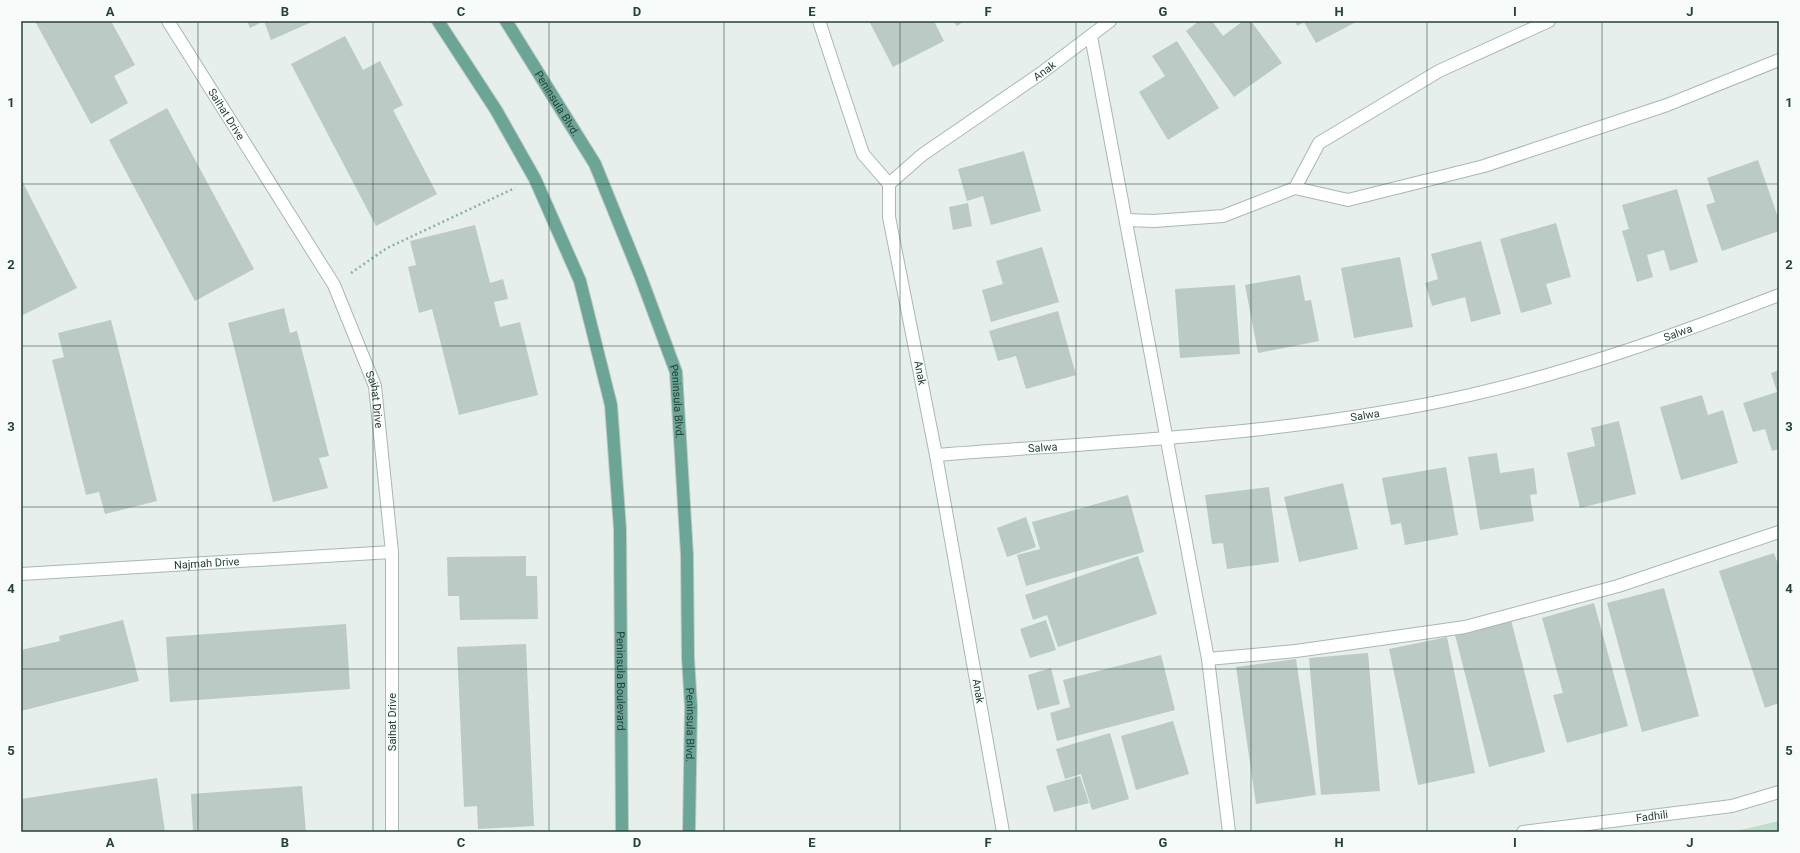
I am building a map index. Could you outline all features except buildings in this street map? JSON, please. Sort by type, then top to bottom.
[{"type":"main road","points":[[438,21],[496,110],[535,179]]},
{"type":"main road","name":"Peninsula Blvd.","points":[[506,21],[595,164],[640,275],[676,372],[687,555],[688,658],[691,707],[689,827]]},
{"type":"main road","name":"Peninsula Boulevard","points":[[535,179],[580,281],[611,405],[620,529],[622,832]]},
{"type":"street","name":"Saihat Drive","points":[[168,21],[334,284],[374,386],[392,552],[392,832]]},
{"type":"street","points":[[818,21],[863,154],[889,184]]},
{"type":"street","name":"Anak","points":[[1003,832],[936,456],[889,217],[889,184],[922,155],[1040,74],[1110,21]]},
{"type":"street","points":[[1295,188],[1319,143],[1439,71],[1549,21]]},
{"type":"street","points":[[1091,36],[1208,659],[1229,832]]},
{"type":"street","points":[[1126,220],[1154,221],[1223,216],[1295,188],[1348,200],[1484,166],[1667,105],[1779,60]]},
{"type":"street","name":"Salwa","points":[[936,456],[1278,428],[1384,412],[1470,395],[1577,366],[1694,328],[1779,295]]},
{"type":"street","points":[[1208,659],[1296,651],[1465,627],[1618,586],[1779,532]]},
{"type":"street","name":"Najmah Drive","points":[[21,574],[392,552]]},
{"type":"street","name":"Fadhili","points":[[1523,832],[1732,806],[1779,792]]},
{"type":"path","points":[[334,284],[387,248],[535,179]]},
{"type":"green space","points":[[1779,821],[1779,832],[1732,832]]}]
